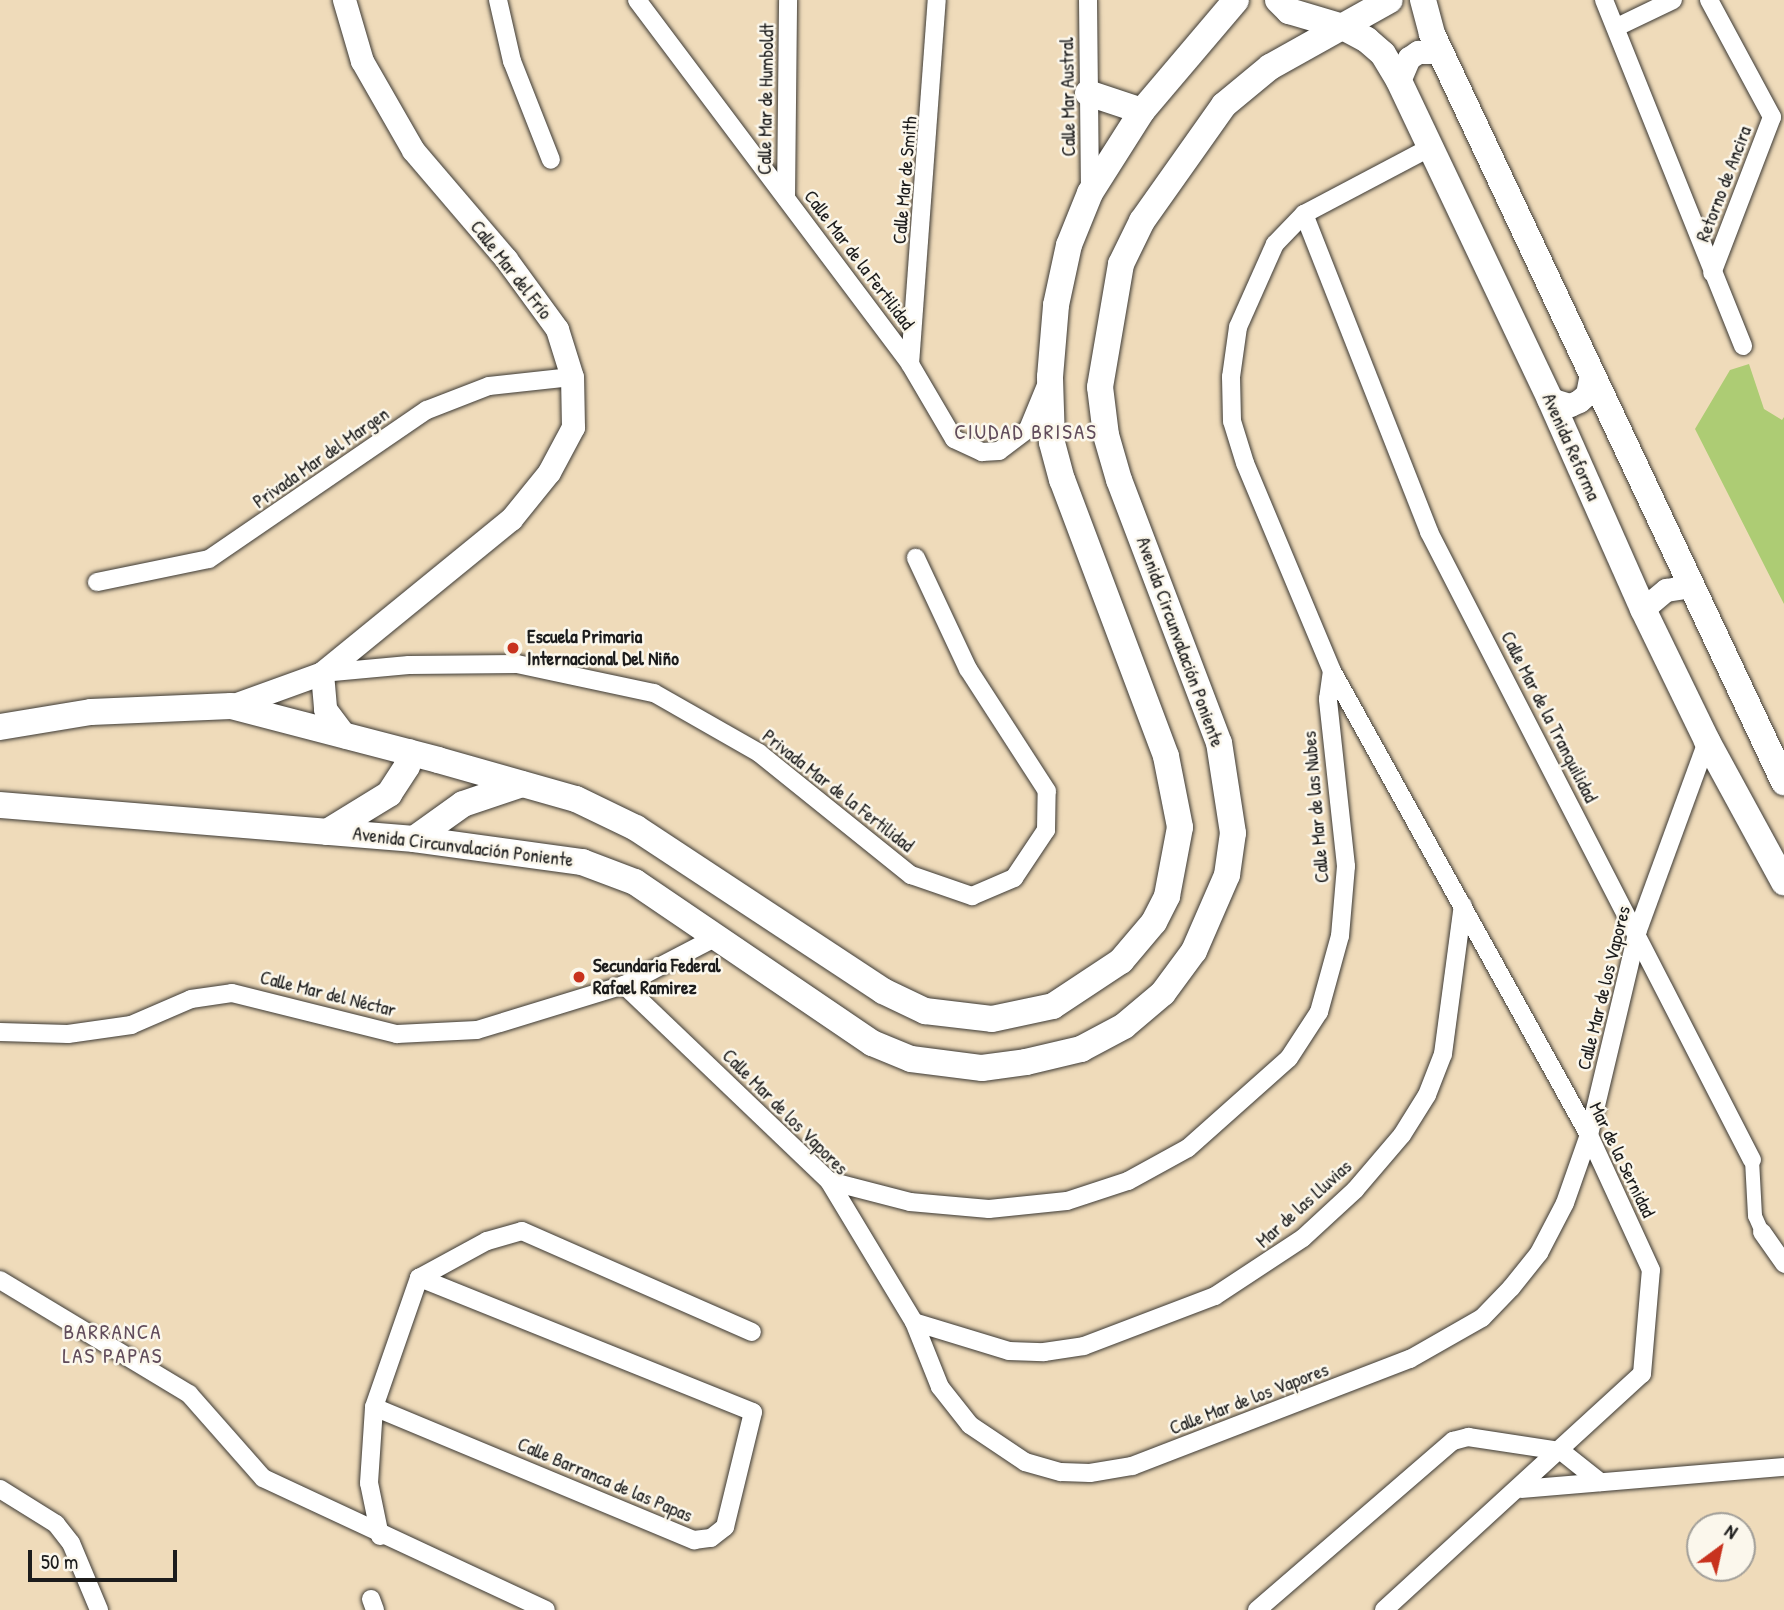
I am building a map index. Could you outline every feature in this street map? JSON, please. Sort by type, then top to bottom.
[{"type":"main road","points":[[0,727],[91,712],[231,706],[409,752],[576,799],[636,828],[883,991],[925,1011],[992,1019],[1053,1006],[1121,961],[1154,922],[1167,896],[1180,827],[1177,795],[1062,480],[1052,442],[1050,377],[1056,305],[1069,245],[1090,193],[1142,111],[1236,0]]},
{"type":"main road","name":"Avenida Reforma","points":[[1278,0],[1304,17],[1343,27],[1383,54],[1399,81],[1550,399],[1643,609],[1707,741],[1784,882]]},
{"type":"main road","name":"Avenida Circunvalación Poniente","points":[[0,804],[414,839],[582,862],[635,882],[872,1042],[911,1059],[982,1068],[1082,1049],[1124,1026],[1163,993],[1194,951],[1227,875],[1233,833],[1228,786],[1219,743],[1119,480],[1106,436],[1100,387],[1108,320],[1121,264],[1142,221],[1224,105],[1270,67],[1390,0]]},
{"type":"main road","points":[[1423,0],[1441,52],[1784,782]]},
{"type":"main road","points":[[1088,93],[1142,111]]},
{"type":"main road","points":[[327,831],[389,794],[404,773],[409,752]]},
{"type":"main road","points":[[414,839],[463,804],[522,784]]},
{"type":"street","name":"Calle Mar del Frío","points":[[231,706],[322,673],[511,519],[549,472],[573,427],[572,377],[556,329],[506,259],[413,150],[362,61],[344,0]]},
{"type":"street","points":[[498,0],[512,61],[551,160]]},
{"type":"street","name":"Calle Mar de la Fertilidad","points":[[637,0],[911,364],[954,439],[982,452],[999,451],[1028,429],[1050,377]]},
{"type":"street","points":[[649,0],[649,19]]},
{"type":"street","name":"Calle Mar de Humboldt","points":[[786,198],[788,0]]},
{"type":"street","name":"Calle Mar de Smith","points":[[911,364],[937,0]]},
{"type":"street","name":"Calle Mar Austral","points":[[1088,0],[1090,193]]},
{"type":"street","name":"Retorno de Ancira","points":[[1604,0],[1743,346]]},
{"type":"street","points":[[1617,27],[1673,0]]},
{"type":"street","name":"Retorno de Ancira","points":[[1709,0],[1772,117],[1712,273]]},
{"type":"street","points":[[1399,81],[1409,58],[1418,52],[1441,52]]},
{"type":"street","name":"Calle Mar de las Nubes","points":[[829,1181],[910,1202],[976,1208],[1066,1201],[1128,1181],[1188,1148],[1289,1058],[1319,1012],[1340,936],[1346,866],[1328,699],[1332,671],[1245,463],[1232,421],[1231,377],[1238,327],[1275,244],[1304,214],[1429,148]]},
{"type":"street","name":"Calle Mar de la Tranquilidad","points":[[1304,214],[1429,533],[1638,930],[1752,1160],[1752,1195],[1762,1233]]},
{"type":"street","points":[[1550,399],[1570,405],[1579,401],[1587,394],[1591,374]]},
{"type":"street","name":"Privada Mar del Margen","points":[[97,582],[209,559],[427,410],[489,386],[572,377]]},
{"type":"street","name":"Privada Mar de la Fertilidad","points":[[322,673],[409,665],[517,664],[654,694],[759,753],[911,875],[972,896],[1014,878],[1046,831],[1047,791],[968,669],[916,558]]},
{"type":"street","points":[[1643,609],[1666,590],[1692,586]]},
{"type":"street","name":"Mar de la Sernidad","points":[[1332,671],[1589,1135],[1651,1270],[1643,1374],[1521,1489],[1384,1610]]},
{"type":"street","points":[[322,673],[325,709],[346,737]]},
{"type":"street","name":"Calle Mar de los Vapores","points":[[624,985],[829,1181],[914,1322],[940,1387],[970,1425],[996,1446],[1025,1462],[1061,1472],[1090,1473],[1132,1466],[1410,1359],[1482,1318],[1539,1253],[1565,1203],[1589,1135],[1638,930],[1707,741]]},
{"type":"street","name":"Mar de las Lluvias","points":[[914,1322],[1009,1350],[1044,1352],[1084,1346],[1215,1296],[1292,1247],[1354,1191],[1402,1135],[1427,1095],[1443,1054],[1463,905]]},
{"type":"street","name":"Calle Mar del Néctar","points":[[0,1032],[68,1034],[131,1025],[191,999],[232,993],[397,1034],[477,1030],[624,985],[718,936]]},
{"type":"street","points":[[380,1536],[369,1483],[374,1407],[419,1278],[487,1241],[522,1231],[752,1332]]},
{"type":"street","points":[[1762,1233],[1784,1264]]},
{"type":"street","name":"Calle Barranca de las Papas","points":[[374,1407],[694,1540],[711,1538],[725,1527],[753,1412],[419,1278]]},
{"type":"street","points":[[0,1280],[189,1394],[263,1478],[380,1536],[546,1610]]},
{"type":"street","points":[[1257,1610],[1453,1441],[1468,1437],[1561,1451],[1600,1482]]},
{"type":"street","points":[[1521,1489],[1784,1467]]},
{"type":"street","points":[[0,1489],[56,1524],[71,1543],[99,1610]]},
{"type":"green space","points":[[1749,364],[1764,409],[1782,420],[1784,417],[1784,604],[1695,429],[1730,370]]},
{"type":"place","name":"Escuela Primaria Internacional Del Niño","points":[[513,648]]},
{"type":"place","name":"Secundaria Federal Rafael Ramirez","points":[[579,977]]},
{"type":"district","name":"CIUDAD BRISAS","points":[[1026,432]]},
{"type":"district","name":"BARRANCA LAS PAPAS","points":[[113,1344]]}]
